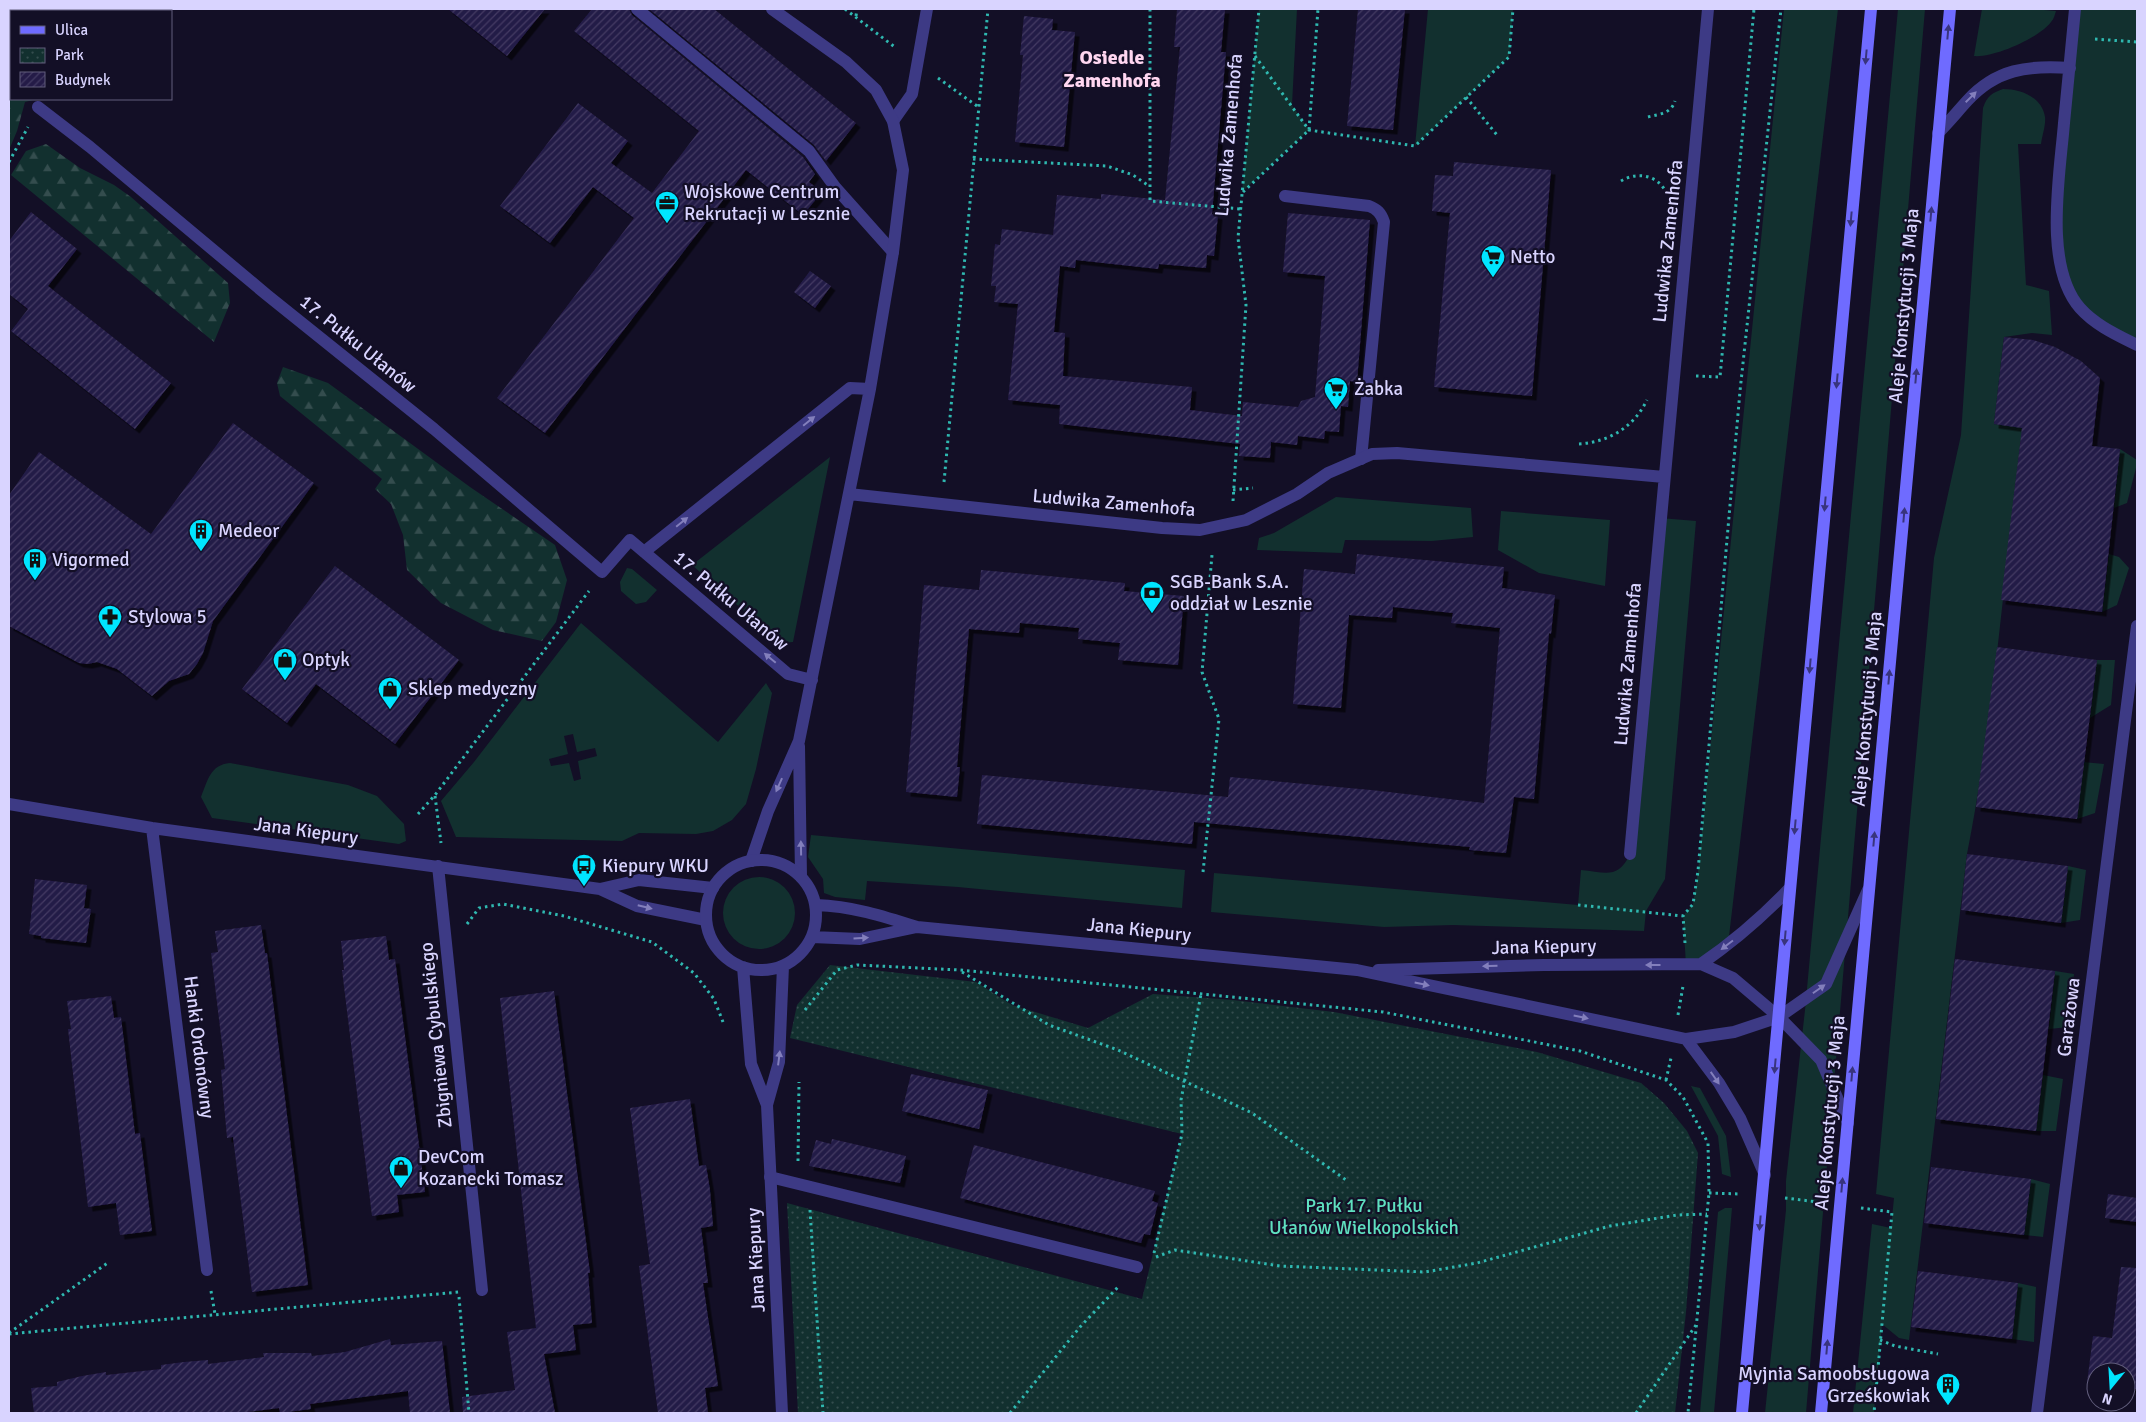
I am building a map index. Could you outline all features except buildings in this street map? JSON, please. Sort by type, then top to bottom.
[{"type":"main road","points":[[1742,1413],[1871,9]]},
{"type":"main road","name":"Aleje Konstytucji 3 Maja","points":[[1821,1413],[1950,9]]},
{"type":"street","points":[[637,9],[809,151],[835,187],[893,252]]},
{"type":"street","points":[[751,861],[768,811],[799,741],[870,389],[893,252],[903,170],[893,122],[876,90],[846,62],[772,9]]},
{"type":"street","points":[[893,122],[912,94],[927,9]]},
{"type":"street","name":"Ludwika Zamenhofa","points":[[1630,854],[1708,9]]},
{"type":"street","points":[[2075,9],[2056,214],[2058,253],[2065,283],[2079,307],[2104,328],[2137,345]]},
{"type":"street","points":[[1938,133],[1982,86],[2000,75],[2035,67],[2070,68]]},
{"type":"street","name":"17. Pułku Ułanów","points":[[38,107],[90,147],[267,295],[434,429],[602,572],[630,540],[788,674],[812,680]]},
{"type":"street","points":[[1285,196],[1369,206],[1374,208],[1382,217],[1383,232],[1361,459]]},
{"type":"street","points":[[644,552],[850,388],[870,389]]},
{"type":"street","name":"Ludwika Zamenhofa","points":[[849,494],[1162,528],[1200,530],[1246,520],[1296,494],[1328,473],[1372,454],[1397,454],[1664,477]]},
{"type":"street","name":"Garażowa","points":[[2037,1413],[2137,626]]},
{"type":"street","points":[[799,741],[801,877]]},
{"type":"street","name":"Jana Kiepury","points":[[9,804],[152,828],[600,889],[637,906],[706,920]]},
{"type":"street","name":"Hanki Ordonówny","points":[[152,828],[207,1270]]},
{"type":"street","points":[[767,860],[793,870],[801,877],[808,885],[816,904],[817,916],[812,937],[800,954],[784,966],[763,970],[743,968],[732,962],[714,944],[706,920],[706,909],[713,888],[729,870],[751,861],[767,860]]},
{"type":"street","name":"Zbigniewa Cybulskiego","points":[[438,866],[482,1290]]},
{"type":"street","name":"Jana Kiepury","points":[[600,889],[639,880],[713,888]]},
{"type":"street","name":"Jana Kiepury","points":[[816,904],[863,910],[917,927],[1357,970],[1686,1039],[1734,1032],[1779,1018],[1826,984],[1869,887]]},
{"type":"street","points":[[1701,964],[1728,945],[1769,911],[1789,889]]},
{"type":"street","name":"Jana Kiepury","points":[[812,937],[860,939],[917,927]]},
{"type":"street","name":"Jana Kiepury","points":[[1357,970],[1544,965],[1701,964],[1733,978],[1779,1018],[1822,1060],[1848,1123]]},
{"type":"street","name":"Jana Kiepury","points":[[782,1413],[767,1105],[779,1062],[784,966]]},
{"type":"street","name":"Jana Kiepury","points":[[743,968],[751,1064],[767,1105]]},
{"type":"street","points":[[1686,1039],[1719,1083],[1740,1118],[1765,1174]]},
{"type":"street","points":[[770,1178],[1137,1267]]},
{"type":"path","points":[[856,9],[856,17]]},
{"type":"path","points":[[942,505],[988,9]]},
{"type":"path","points":[[1150,9],[1150,201],[1241,209]]},
{"type":"path","name":"Ludwika Zamenhofa","points":[[1232,504],[1246,305],[1238,238],[1259,9]]},
{"type":"path","points":[[1242,192],[1309,130],[1318,9]]},
{"type":"path","points":[[1255,56],[1309,130],[1415,146],[1509,57],[1513,9]]},
{"type":"path","points":[[1693,376],[1720,377],[1754,9]]},
{"type":"path","points":[[1698,871],[1740,391],[1781,9]]},
{"type":"path","points":[[2072,38],[2137,42]]},
{"type":"path","points":[[1648,117],[1668,112],[1673,107],[1677,94]]},
{"type":"path","points":[[1466,97],[1497,135]]},
{"type":"path","points":[[9,162],[38,107]]},
{"type":"path","points":[[973,159],[1107,166],[1133,175],[1150,186]]},
{"type":"path","points":[[1621,181],[1630,176],[1642,175],[1655,179],[1665,188],[1668,197]]},
{"type":"path","points":[[1577,444],[1603,440],[1617,434],[1641,412],[1650,395]]},
{"type":"path","points":[[1233,490],[1255,488]]},
{"type":"path","points":[[1203,872],[1219,719],[1202,672],[1212,555]]},
{"type":"path","points":[[418,814],[435,795],[591,589]]},
{"type":"path","points":[[435,795],[441,843]]},
{"type":"path","points":[[443,927],[464,928],[479,908],[503,904],[564,916],[652,942],[694,973],[714,999],[725,1030]]},
{"type":"path","points":[[1578,905],[1683,916]]},
{"type":"path","points":[[804,1011],[837,970],[844,968],[857,965],[960,970],[1383,1012],[1580,1051],[1666,1080],[1683,1097],[1708,1143],[1709,1193],[1688,1413]]},
{"type":"path","points":[[960,970],[1049,1026],[1118,1050],[1252,1113],[1346,1180]]},
{"type":"path","points":[[1201,994],[1181,1100],[1182,1134],[1153,1258],[1174,1250],[1280,1266],[1425,1272],[1476,1263],[1610,1226],[1677,1215],[1707,1214]]},
{"type":"path","points":[[799,1074],[798,1168],[807,1186],[811,1220],[823,1413]]},
{"type":"path","points":[[9,1334],[109,1262]]},
{"type":"path","points":[[1010,1413],[1080,1327],[1137,1267]]},
{"type":"path","points":[[9,1334],[482,1290]]},
{"type":"path","points":[[459,1292],[469,1413]]},
{"type":"path","points":[[1636,1413],[1697,1325]]},
{"type":"path","points":[[1880,1340],[1895,1346],[1938,1354]]},
{"type":"green space","points":[[9,9],[145,9],[10,10],[10,100],[33,100],[25,102],[17,131],[9,150]]},
{"type":"green space","points":[[1259,9],[1297,9],[1292,105],[1309,130],[1242,192]]},
{"type":"green space","points":[[1428,9],[1513,9],[1509,57],[1415,146]]},
{"type":"green space","points":[[1784,9],[1838,9],[1728,945],[1686,965],[1683,916],[1693,904],[1698,871]]},
{"type":"green space","points":[[1898,9],[1925,9],[1806,1413],[1765,1413],[1786,1210],[1786,1181],[1805,1010]]},
{"type":"green space","points":[[1982,9],[2056,11],[2053,19],[2045,28],[2027,40],[1993,54],[1974,56]]},
{"type":"green space","points":[[2075,9],[2137,9],[2137,345],[2079,307],[2058,253]]},
{"type":"green space","points":[[2003,89],[2017,91],[2035,99],[2040,104],[2045,117],[2041,144],[2018,144],[2026,285],[2049,291],[2052,335],[2032,333],[2004,337],[1994,424],[2093,437],[2021,438],[1991,699],[1967,854],[1909,1340],[1899,1338],[1882,1324],[1874,1413],[1853,1413],[1872,1224],[1891,1228],[1894,1198],[1876,1194],[1934,558],[1961,435],[1983,108],[1990,96]]},
{"type":"green space","points":[[46,144],[80,168],[114,185],[131,197],[228,283],[230,303],[214,342],[11,175],[26,151]]},
{"type":"green space","points":[[283,367],[328,383],[470,487],[555,545],[567,580],[556,622],[542,641],[493,630],[441,603],[407,570],[403,535],[391,504],[375,489],[382,479],[280,396],[277,383]]},
{"type":"green space","points":[[2120,449],[2137,460],[2137,464],[2127,503],[2114,508]]},
{"type":"green space","points":[[830,457],[793,642],[780,643],[692,565]]},
{"type":"green space","points":[[1336,497],[1471,508],[1473,537],[1432,541],[1345,540],[1342,553],[1257,550],[1259,538],[1274,533]]},
{"type":"green space","points":[[1501,511],[1610,520],[1605,586],[1539,573],[1498,550]]},
{"type":"green space","points":[[1660,518],[1696,521],[1665,879],[1646,911],[1644,931],[1453,925],[1384,927],[1211,912],[1214,873],[1578,905],[1581,870],[1604,873],[1621,868],[1630,854]]},
{"type":"green space","points":[[2109,554],[2119,557],[2129,568],[2117,605],[2102,612]]},
{"type":"green space","points":[[627,568],[632,569],[657,590],[646,602],[636,604],[621,591],[620,582]]},
{"type":"green space","points":[[581,623],[718,742],[766,683],[772,693],[756,769],[746,804],[732,820],[713,831],[696,834],[639,833],[622,841],[456,837],[441,801],[474,762]],"holes":[[[573,734],[577,752],[595,748],[597,756],[578,761],[581,779],[574,781],[569,763],[551,766],[549,759],[568,754],[564,736]]]},
{"type":"green space","points":[[2097,660],[2115,660],[2111,705],[2090,718]]},
{"type":"green space","points":[[2083,762],[2104,764],[2095,813],[2077,819]]},
{"type":"green space","points":[[230,763],[348,785],[377,796],[404,824],[406,841],[399,844],[212,818],[201,797],[208,779],[214,770],[223,764]]},
{"type":"green space","points":[[811,835],[1185,870],[1182,908],[958,887],[867,881],[865,900],[835,897],[824,893],[823,879],[808,857]]},
{"type":"green space","points":[[2068,866],[2086,870],[2080,920],[2061,923]]},
{"type":"green space","points":[[759,877],[779,883],[789,893],[795,913],[789,933],[779,943],[759,949],[739,943],[729,933],[723,913],[729,893],[739,883]]},
{"type":"green space","name":"Park 17. Pułku Ułanów Wielkopolskich","points":[[830,965],[976,982],[1012,1005],[1088,1028],[1153,994],[1233,1000],[1334,1012],[1537,1052],[1641,1083],[1664,1103],[1687,1131],[1698,1153],[1686,1312],[1675,1413],[798,1413],[787,1203],[1142,1299],[1182,1134],[790,1038],[797,1005]]},
{"type":"green space","points":[[2055,971],[2074,974],[2069,1027],[2049,1029]]},
{"type":"green space","points":[[2043,1075],[2063,1079],[2056,1131],[2036,1131]]},
{"type":"green space","points":[[1691,1086],[1700,1088],[1726,1136],[1731,1177],[1722,1174],[1718,1136]]},
{"type":"green space","points":[[2031,1179],[2050,1184],[2043,1237],[2024,1235]]},
{"type":"green space","points":[[1725,1208],[1732,1208],[1714,1413],[1700,1413],[1718,1212]]},
{"type":"green space","points":[[2018,1283],[2036,1287],[2034,1342],[2012,1339]]},
{"type":"place","name":"Wojskowe Centrum Rekrutacji w Lesznie","points":[[667,224]]},
{"type":"place","name":"Netto","points":[[1493,278]]},
{"type":"place","name":"Żabka","points":[[1336,410]]},
{"type":"place","name":"Medeor","points":[[201,552]]},
{"type":"place","name":"Vigormed","points":[[35,581]]},
{"type":"place","name":"SGB-Bank S.A. oddział w Lesznie","points":[[1152,614]]},
{"type":"place","name":"Stylowa 5","points":[[110,638]]},
{"type":"place","name":"Optyk","points":[[285,681]]},
{"type":"place","name":"Sklep medyczny","points":[[390,710]]},
{"type":"place","name":"Kiepury WKU","points":[[584,887]]},
{"type":"place","name":"DevCom Kozanecki Tomasz","points":[[401,1189]]},
{"type":"place","name":"Myjnia Samoobsługowa Grześkowiak","points":[[1948,1406]]},
{"type":"district","name":"Osiedle Zamenhofa","points":[[1112,68]]}]
